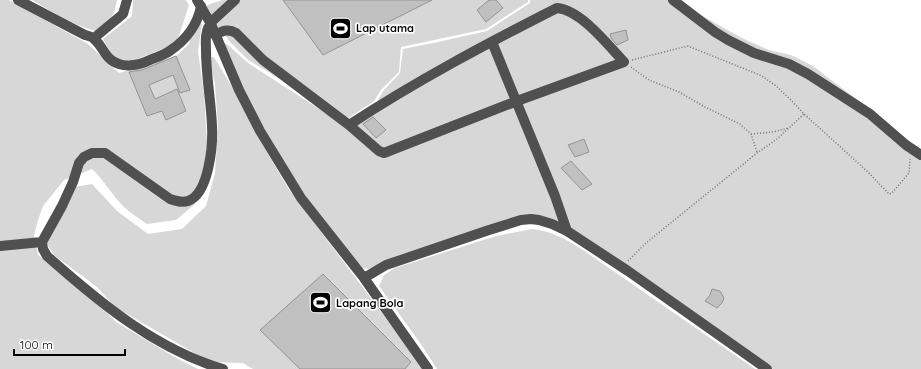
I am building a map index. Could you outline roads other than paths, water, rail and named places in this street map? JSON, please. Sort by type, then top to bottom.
[{"type":"street","points":[[18,0],[83,34],[94,38],[108,58],[119,64],[132,66],[170,51],[184,40],[192,29],[200,13],[199,3]]},
{"type":"street","points":[[94,38],[122,14],[127,0]]},
{"type":"street","points":[[223,369],[207,364],[178,351],[126,320],[47,256],[43,249],[42,242],[62,206],[73,182],[79,163],[84,157],[92,153],[105,153],[170,199],[182,202],[189,201],[202,189],[212,144],[212,126],[206,60],[206,33],[211,23],[235,0]]},
{"type":"street","points":[[673,0],[714,32],[728,40],[754,53],[789,64],[808,74],[870,114],[921,155]]},
{"type":"street","points":[[199,3],[211,23],[239,90],[260,131],[301,198],[364,278],[428,369]]},
{"type":"street","points":[[215,35],[223,31],[232,31],[236,33],[263,60],[349,125],[379,151],[384,153],[517,101],[624,62],[603,39],[582,20],[568,10],[557,8],[476,49],[349,125]]},
{"type":"street","points":[[492,42],[558,203],[567,231]]},
{"type":"street","points":[[364,278],[386,265],[521,220],[539,220],[567,231],[768,369]]},
{"type":"street","points":[[0,246],[42,242]]},
{"type":"place","name":"Lap utama","points":[[340,28]]},
{"type":"place","name":"Lapang Bola","points":[[321,303]]}]
